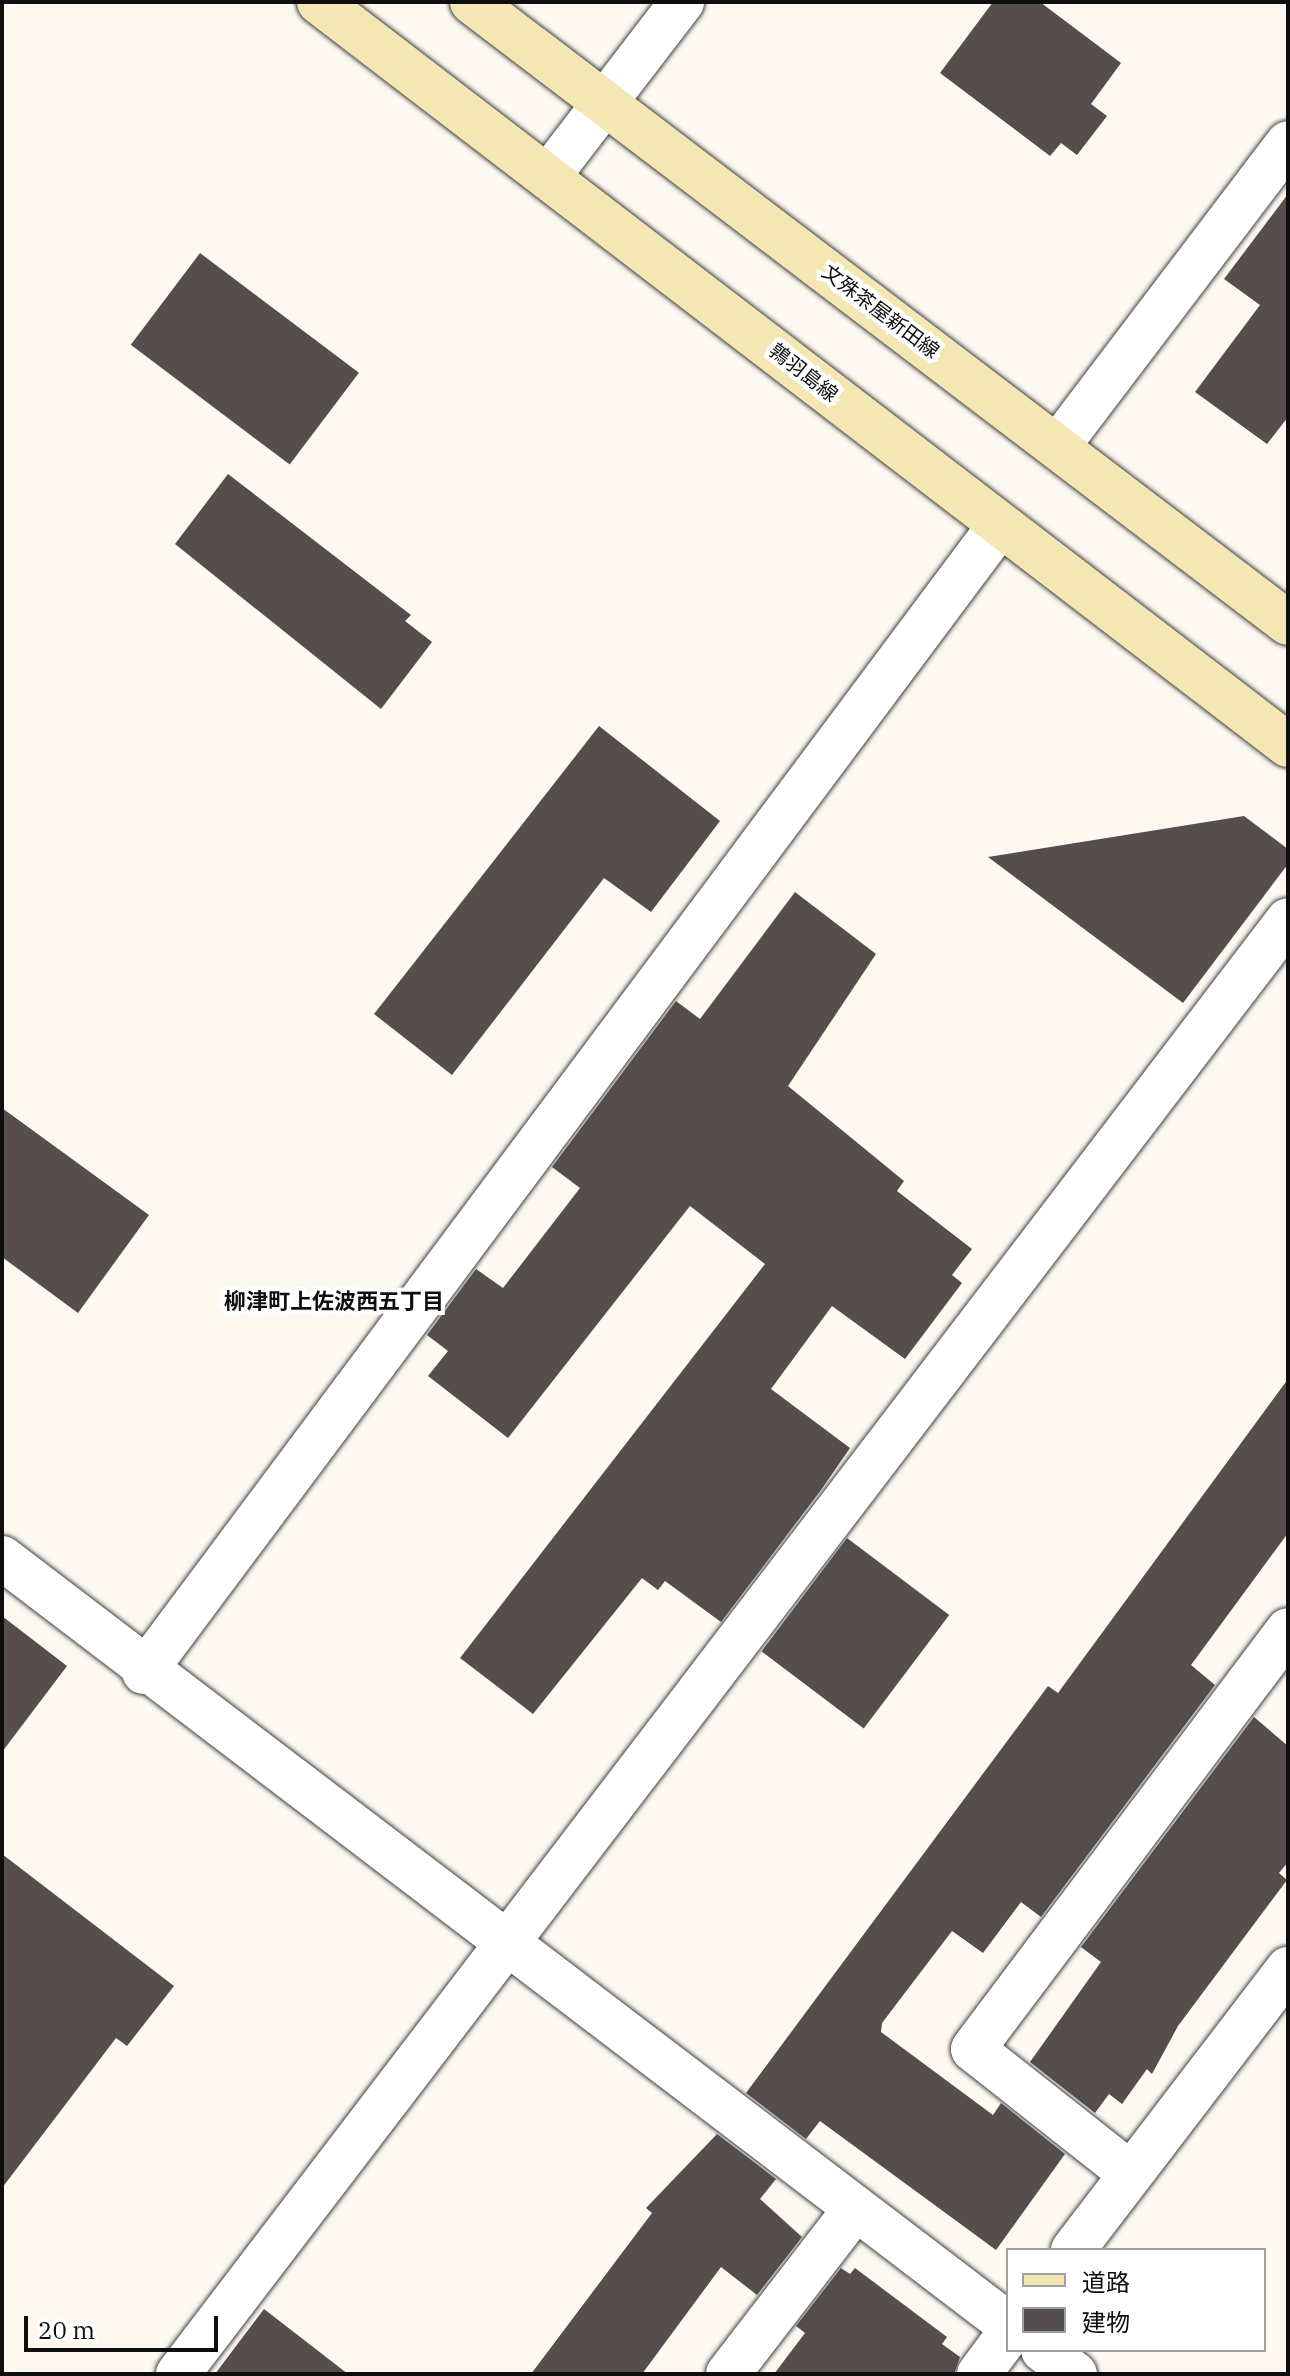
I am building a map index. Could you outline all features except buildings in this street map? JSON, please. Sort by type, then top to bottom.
[{"type":"main road","name":"鶉羽島線","points":[[319,2],[550,174],[1288,745]]},
{"type":"main road","name":"文殊茶屋新田線","points":[[472,2],[605,100],[1288,623]]},
{"type":"street","points":[[550,174],[682,2]]},
{"type":"street","points":[[1058,446],[1288,143]]},
{"type":"street","points":[[144,1672],[1000,525]]},
{"type":"street","points":[[178,2374],[1288,920]]},
{"type":"street","points":[[2,1558],[144,1672],[511,1940],[855,2209],[1006,2322]]},
{"type":"street","points":[[1131,2174],[973,2049],[1288,1630]]},
{"type":"street","points":[[1075,2248],[1288,1969]]},
{"type":"street","points":[[728,2374],[855,2209]]},
{"type":"street","points":[[979,2374],[1006,2338]]},
{"type":"street","points":[[1046,2352],[1075,2374]]},
{"type":"district","name":"柳津町上佐波西五丁目","points":[[334,1301]]}]
